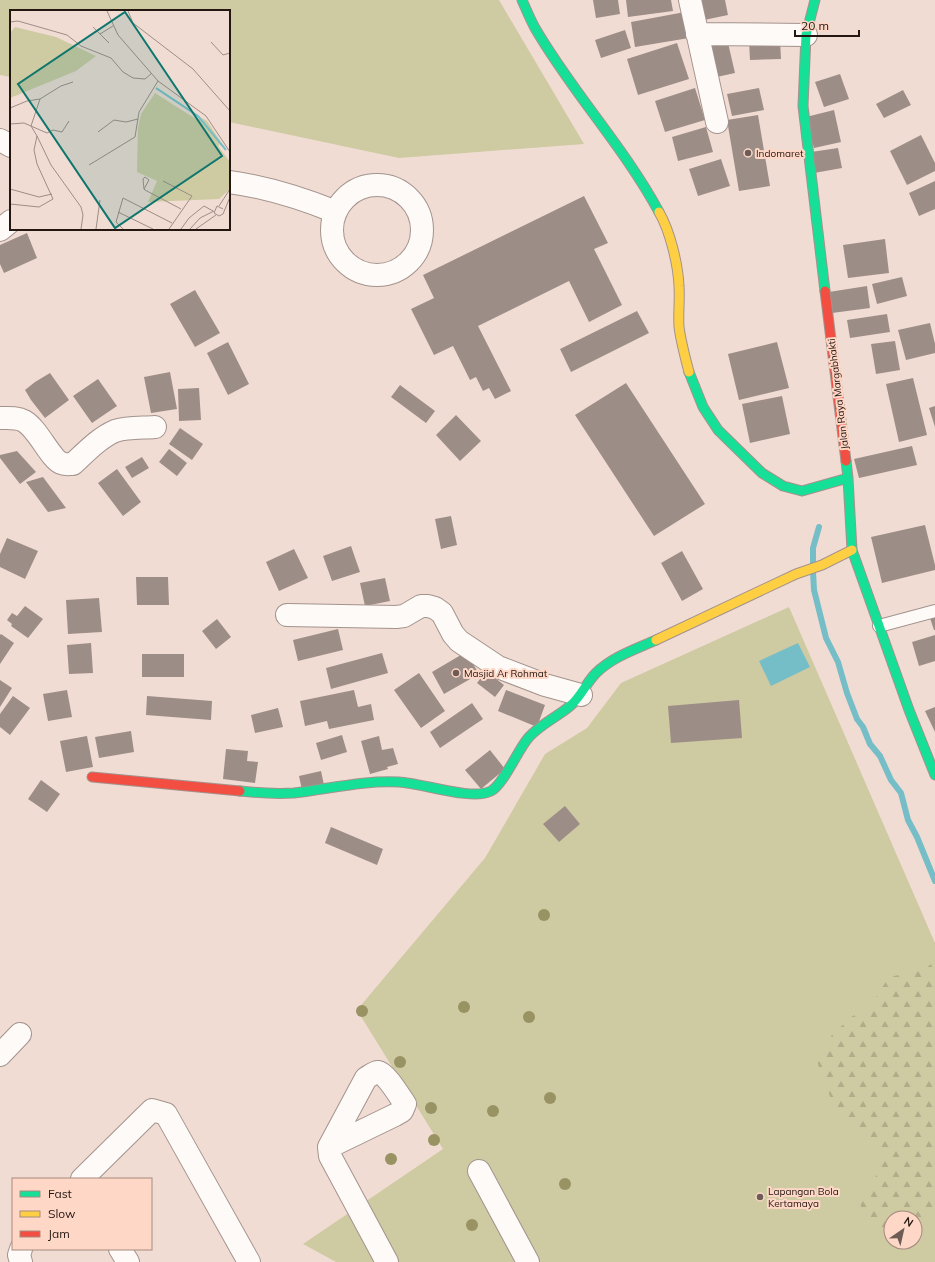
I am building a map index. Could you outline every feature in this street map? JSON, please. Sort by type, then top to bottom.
[{"type":"street","points":[[522,0],[534,26],[551,54],[646,187],[663,219],[673,250],[679,285],[679,326],[682,350],[691,379],[703,407],[718,430],[762,473],[783,486],[802,491],[848,478]]},
{"type":"street","points":[[690,0],[717,122]]},
{"type":"street","name":"Jalan Raya Margabhakti","points":[[815,0],[806,35],[803,106],[848,478],[852,550],[909,710],[935,775]]},
{"type":"street","points":[[697,34],[806,35]]},
{"type":"street","points":[[0,140],[10,145]]},
{"type":"street","points":[[230,182],[273,190],[336,212]]},
{"type":"street","points":[[372,185],[396,189],[406,195],[420,214],[423,226],[419,249],[413,259],[404,267],[394,272],[382,275],[371,275],[359,271],[349,265],[341,257],[335,246],[332,235],[336,212],[342,202],[350,194],[361,188],[372,185]]},
{"type":"street","points":[[0,230],[10,222]]},
{"type":"street","points":[[0,418],[16,418],[24,420],[40,437],[56,460],[69,464],[73,464],[100,439],[115,431],[131,428],[155,428]]},
{"type":"street","points":[[92,777],[261,793],[299,792],[358,783],[399,782],[419,784],[470,794],[486,793],[497,787],[519,750],[534,731],[575,702],[594,675],[611,661],[796,574],[822,565],[852,550]]},
{"type":"street","points":[[288,615],[396,617],[404,616],[422,606],[428,606],[442,613],[453,634],[459,641],[498,667],[545,685],[581,695]]},
{"type":"street","points":[[0,1055],[20,1034]]},
{"type":"street","points":[[83,1178],[152,1110],[166,1114],[249,1262]]},
{"type":"street","points":[[329,1147],[330,1156],[387,1262]]},
{"type":"street","points":[[480,1171],[528,1262]]},
{"type":"street","points":[[21,1250],[19,1255],[21,1262]]},
{"type":"street","points":[[121,1250],[128,1262]]},
{"type":"lane","points":[[879,626],[935,611]]},
{"type":"green space","points":[[0,0],[499,0],[584,144],[399,158],[230,122],[230,10],[10,10],[10,77],[0,75]]},
{"type":"green space","points":[[789,607],[935,943],[935,1262],[336,1262],[303,1244],[443,1149],[357,1010],[485,858],[545,754],[587,728],[621,683]]},
{"type":"green space","points":[[935,961],[935,1213],[923,1227],[923,1210],[883,1210],[883,1230],[869,1226],[864,1217],[859,1200],[862,1191],[874,1180],[878,1172],[880,1164],[877,1155],[873,1147],[860,1135],[851,1119],[838,1109],[832,1102],[817,1060],[832,1035],[851,1017],[866,1009],[872,1003],[887,980],[894,976],[926,968]]},
{"type":"water","points":[[798,643],[810,667],[771,686],[759,661]]},
{"type":"building","points":[[593,0],[618,0],[620,14],[596,18]]},
{"type":"building","points":[[626,0],[671,0],[673,11],[628,17]]},
{"type":"building","points":[[699,0],[725,0],[728,15],[704,20]]},
{"type":"building","points":[[685,12],[689,38],[635,47],[631,22]]},
{"type":"building","points":[[625,30],[631,48],[601,58],[595,40]]},
{"type":"building","points":[[780,40],[781,59],[750,60],[749,41]]},
{"type":"building","points":[[677,43],[689,79],[638,95],[627,59]]},
{"type":"building","points":[[728,43],[735,73],[712,78],[704,48]]},
{"type":"building","points":[[840,74],[849,99],[824,107],[815,82]]},
{"type":"building","points":[[695,88],[705,120],[665,132],[655,101]]},
{"type":"building","points":[[759,88],[764,110],[732,116],[727,94]]},
{"type":"building","points":[[903,90],[911,105],[884,118],[876,104]]},
{"type":"building","points":[[834,110],[841,142],[814,148],[806,117]]},
{"type":"building","name":"Indomaret","points":[[758,115],[770,186],[739,191],[727,120]]},
{"type":"building","points":[[706,127],[713,152],[678,161],[672,137]]},
{"type":"building","points":[[921,135],[935,163],[935,171],[907,185],[890,151]]},
{"type":"building","points":[[838,148],[842,168],[814,173],[811,152]]},
{"type":"building","points":[[721,159],[730,186],[698,196],[689,169]]},
{"type":"building","points":[[935,181],[935,209],[919,216],[909,193]]},
{"type":"building","points":[[584,196],[608,243],[594,249],[622,305],[589,322],[569,281],[478,326],[511,391],[495,399],[489,388],[483,391],[476,377],[470,380],[453,346],[434,355],[411,309],[434,298],[423,275]]},
{"type":"building","points":[[27,233],[37,258],[4,273],[0,264],[0,245]]},
{"type":"building","points":[[885,239],[889,273],[848,278],[843,245]]},
{"type":"building","points":[[902,277],[907,296],[877,304],[872,284]]},
{"type":"building","points":[[867,286],[870,308],[832,313],[829,292]]},
{"type":"building","points":[[195,290],[220,333],[195,347],[170,304]]},
{"type":"building","points":[[637,311],[649,333],[571,372],[560,349]]},
{"type":"building","points":[[887,314],[890,332],[850,338],[847,320]]},
{"type":"building","points":[[930,323],[935,344],[935,353],[906,360],[898,330]]},
{"type":"building","points":[[895,341],[900,370],[876,374],[871,344]]},
{"type":"building","points":[[228,342],[249,384],[228,395],[207,353]]},
{"type":"building","points":[[777,342],[789,388],[739,400],[728,354]]},
{"type":"building","points":[[170,372],[177,409],[151,413],[144,377]]},
{"type":"building","points":[[50,373],[69,400],[45,418],[25,390]]},
{"type":"building","points":[[913,378],[927,435],[899,442],[886,384]]},
{"type":"building","points":[[98,379],[117,406],[92,423],[73,396]]},
{"type":"building","points":[[626,383],[705,504],[654,536],[575,415]]},
{"type":"building","points":[[400,385],[435,411],[426,423],[391,397]]},
{"type":"building","points":[[199,388],[201,420],[179,421],[178,389]]},
{"type":"building","points":[[782,396],[790,434],[750,443],[742,404]]},
{"type":"building","points":[[935,406],[935,427],[929,408]]},
{"type":"building","points":[[456,415],[481,441],[460,461],[436,435]]},
{"type":"building","points":[[180,428],[203,444],[192,460],[169,444]]},
{"type":"building","points":[[912,446],[917,465],[859,478],[854,459]]},
{"type":"building","points":[[169,449],[187,463],[177,476],[159,462]]},
{"type":"building","points":[[17,451],[36,472],[20,484],[0,458],[0,455]]},
{"type":"building","points":[[142,457],[149,468],[132,478],[125,467]]},
{"type":"building","points":[[117,469],[141,502],[123,516],[98,483]]},
{"type":"building","points":[[43,477],[66,508],[48,512],[26,482]]},
{"type":"building","points":[[451,516],[457,545],[441,549],[435,519]]},
{"type":"building","points":[[925,525],[935,570],[882,583],[871,537]]},
{"type":"building","points":[[7,538],[38,551],[25,579],[0,567],[0,554]]},
{"type":"building","points":[[351,546],[360,572],[332,581],[323,556]]},
{"type":"building","points":[[294,549],[308,578],[279,591],[266,562]]},
{"type":"building","points":[[682,551],[703,589],[682,601],[661,563]]},
{"type":"building","points":[[136,577],[168,577],[169,605],[137,605]]},
{"type":"building","points":[[385,578],[390,601],[365,606],[360,583]]},
{"type":"building","points":[[99,598],[102,632],[68,634],[66,600]]},
{"type":"building","points":[[25,606],[43,619],[28,638],[11,626],[12,624],[7,620],[12,613],[17,616]]},
{"type":"building","points":[[935,613],[935,630],[934,630],[929,615]]},
{"type":"building","points":[[217,619],[231,637],[216,649],[202,631]]},
{"type":"building","points":[[338,629],[343,650],[298,661],[293,640]]},
{"type":"building","points":[[1,634],[14,643],[0,664],[0,635]]},
{"type":"building","points":[[935,635],[935,661],[919,666],[912,642]]},
{"type":"building","points":[[91,643],[93,673],[69,674],[67,645]]},
{"type":"building","name":"Masjid Ar Rohmat","points":[[466,652],[479,674],[444,694],[432,672]]},
{"type":"building","points":[[382,653],[388,673],[331,689],[326,668]]},
{"type":"building","points":[[142,654],[184,654],[184,677],[142,677]]},
{"type":"building","points":[[486,671],[504,685],[495,697],[477,683]]},
{"type":"building","points":[[419,673],[445,711],[421,728],[394,690]]},
{"type":"building","points":[[0,680],[12,688],[0,707]]},
{"type":"building","points":[[67,690],[72,717],[48,721],[43,694]]},
{"type":"building","points":[[354,690],[358,707],[371,704],[374,720],[329,729],[327,721],[305,726],[300,701]]},
{"type":"building","points":[[506,690],[545,705],[537,727],[498,711]]},
{"type":"building","points":[[13,696],[30,708],[10,735],[0,727],[0,714]]},
{"type":"building","points":[[147,696],[212,701],[211,720],[146,715]]},
{"type":"building","points":[[739,700],[742,738],[671,743],[668,706]]},
{"type":"building","points":[[472,703],[483,719],[440,748],[430,732]]},
{"type":"building","points":[[935,707],[935,732],[925,711]]},
{"type":"building","points":[[278,708],[283,727],[255,733],[251,715]]},
{"type":"building","points":[[131,731],[134,752],[99,758],[95,737]]},
{"type":"building","points":[[342,735],[347,752],[321,760],[316,743]]},
{"type":"building","points":[[87,736],[93,767],[66,772],[60,741]]},
{"type":"building","points":[[379,736],[382,750],[393,748],[398,764],[387,767],[388,769],[370,774],[361,741]]},
{"type":"building","points":[[226,749],[248,751],[247,761],[258,762],[255,783],[223,779]]},
{"type":"building","points":[[490,750],[505,769],[481,789],[465,770]]},
{"type":"building","points":[[321,771],[324,785],[302,790],[299,776]]},
{"type":"building","points":[[41,780],[60,794],[47,812],[28,799]]},
{"type":"building","points":[[565,806],[580,824],[559,842],[543,824]]},
{"type":"building","points":[[331,827],[383,849],[377,865],[325,843]]},
{"type":"waterway","points":[[813,563],[813,548],[819,527]]},
{"type":"waterway","points":[[813,572],[814,590],[826,638],[838,662],[847,693],[857,719],[863,727],[870,744],[880,756],[891,780],[901,793],[908,820],[917,837],[935,881]]},
{"type":"traffic: fast","points":[[522,0],[533,25],[550,52],[630,165],[659,212]]},
{"type":"traffic: fast","points":[[815,0],[806,35],[803,106],[825,291]]},
{"type":"traffic: fast","points":[[689,372],[703,407],[718,430],[762,473],[783,486],[802,491],[848,478]]},
{"type":"traffic: fast","points":[[846,461],[852,550],[909,710],[935,775]]},
{"type":"traffic: fast","points":[[240,791],[294,793],[373,782],[399,782],[446,791],[483,794],[491,791],[501,781],[529,737],[574,702],[589,681],[602,667],[632,650],[656,640]]},
{"type":"traffic: slow","points":[[659,212],[667,228],[677,268],[679,291],[679,327],[689,372]]},
{"type":"traffic: slow","points":[[656,640],[796,574],[822,565],[852,550]]},
{"type":"traffic: jam","points":[[825,291],[846,461]]},
{"type":"traffic: jam","points":[[92,777],[240,791]]},
{"type":"place","name":"Indomaret","points":[[748,153]]},
{"type":"place","name":"Masjid Ar Rohmat","points":[[456,673]]},
{"type":"place","name":"Lapangan Bola Kertamaya","points":[[760,1197]]}]
